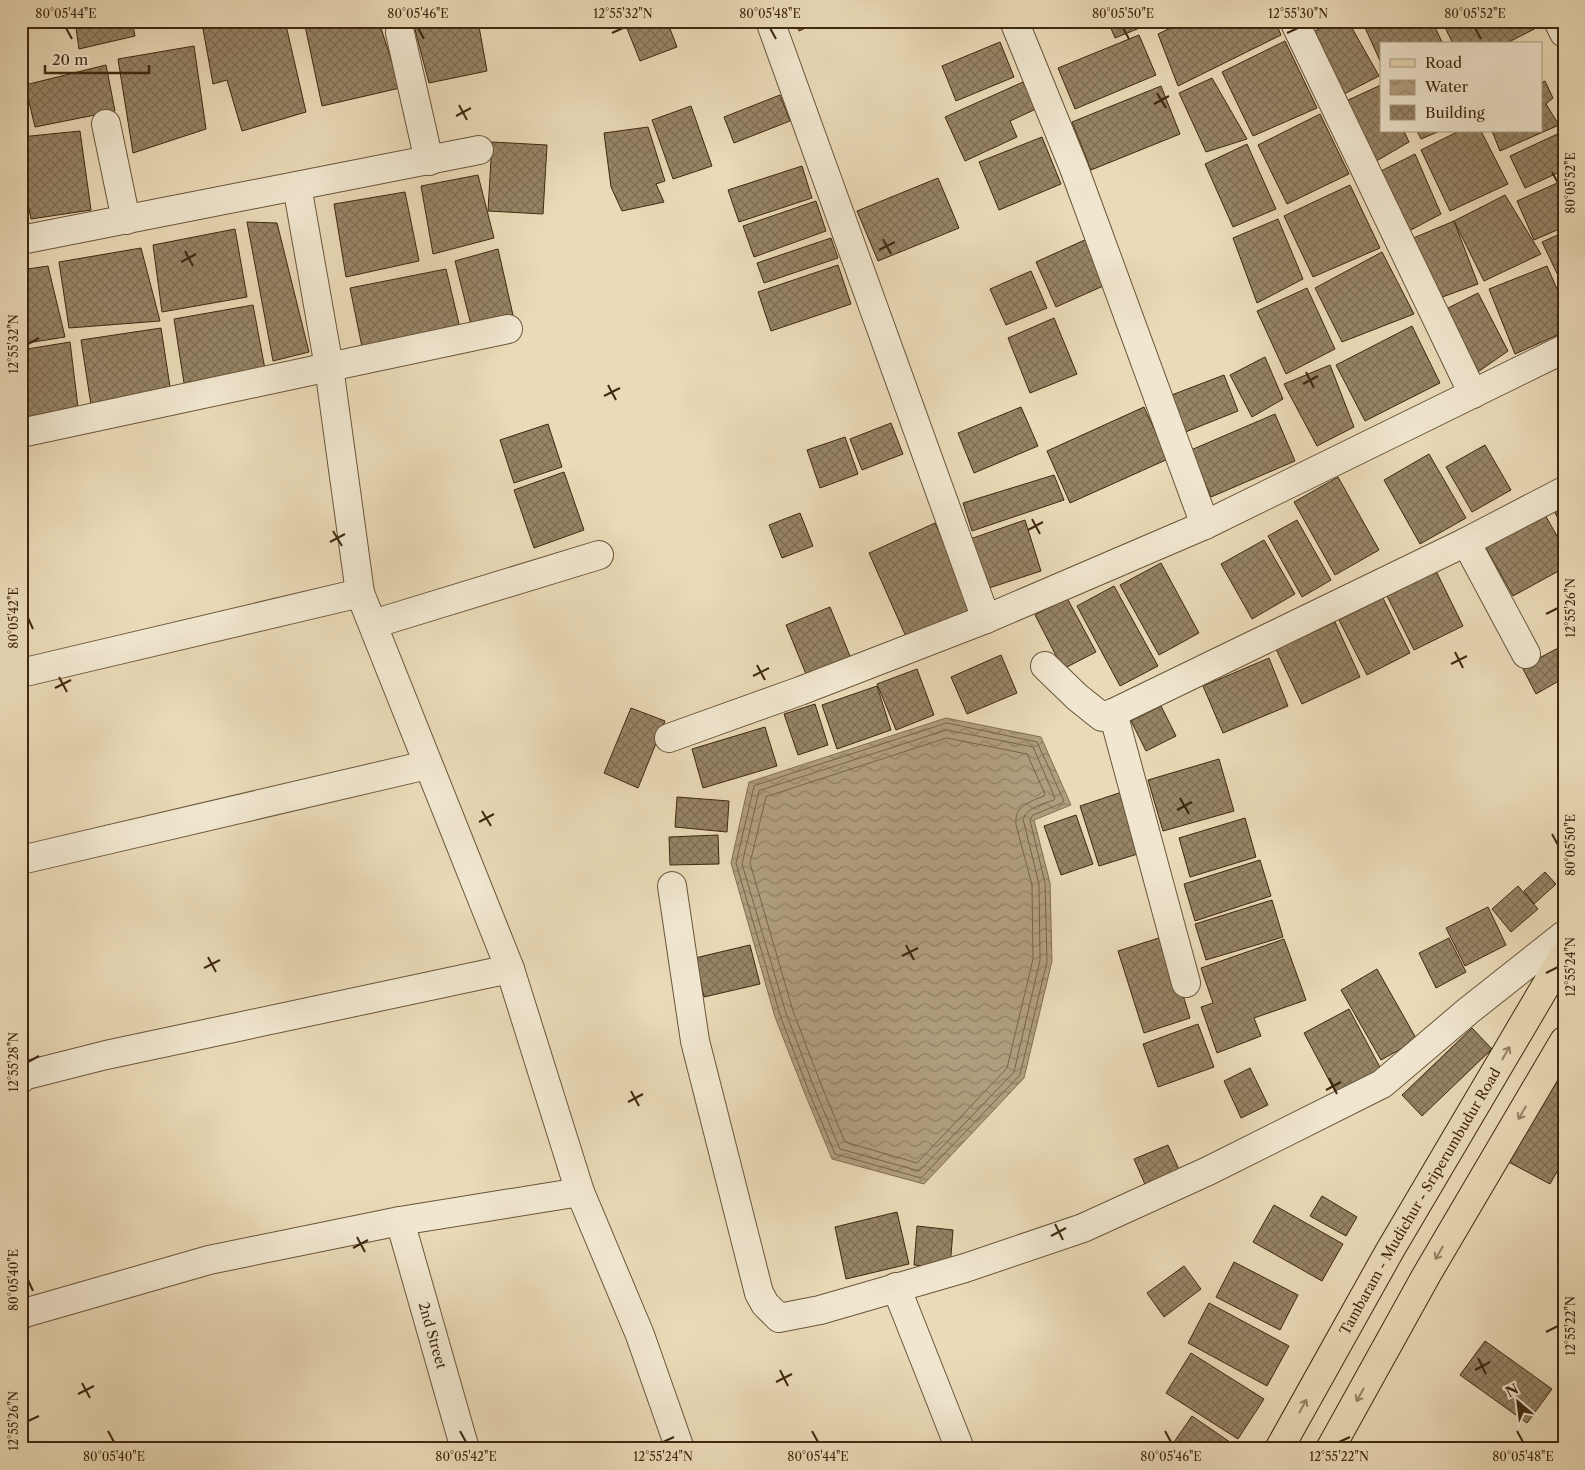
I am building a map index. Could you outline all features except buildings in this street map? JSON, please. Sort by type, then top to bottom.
[{"type":"main road","name":"Tambaram - Mudichur - Sriperumbudur Road","points":[[1279,1449],[1389,1252],[1564,955]]},
{"type":"main road","points":[[1330,1449],[1427,1274],[1561,1050]]},
{"type":"street","points":[[770,21],[986,619]]},
{"type":"street","points":[[1014,21],[1074,168],[1205,526]]},
{"type":"street","points":[[1294,21],[1473,394]]},
{"type":"street","points":[[1558,21],[1564,33]]},
{"type":"street","points":[[400,33],[429,161]]},
{"type":"street","points":[[106,124],[126,220]]},
{"type":"street","points":[[21,240],[480,150]]},
{"type":"street","points":[[297,186],[329,367],[360,594],[510,969],[580,1192],[640,1335],[680,1449]]},
{"type":"street","points":[[21,433],[508,329]]},
{"type":"street","points":[[669,738],[800,691],[986,619],[1205,526],[1564,349]]},
{"type":"street","points":[[1045,666],[1102,717],[1113,714],[1466,542],[1564,491]]},
{"type":"street","points":[[1466,542],[1526,654]]},
{"type":"street","points":[[373,624],[599,555]]},
{"type":"street","points":[[21,673],[360,594]]},
{"type":"street","points":[[1113,714],[1186,982]]},
{"type":"street","points":[[21,860],[427,765]]},
{"type":"street","points":[[672,886],[695,1041],[759,1293],[765,1304],[779,1318],[820,1310],[965,1268],[1083,1228],[1208,1171],[1382,1084],[1468,1012],[1564,936]]},
{"type":"street","points":[[21,1079],[24,1076],[106,1055],[510,969]]},
{"type":"street","points":[[21,1315],[209,1260],[400,1221],[580,1192]]},
{"type":"street","name":"2nd Street","points":[[400,1221],[465,1449]]},
{"type":"street","points":[[896,1287],[960,1449]]},
{"type":"water","points":[[946,718],[1041,737],[1071,805],[1034,820],[1050,883],[1052,961],[1024,1078],[924,1184],[832,1159],[775,1017],[731,863],[749,782]]}]
